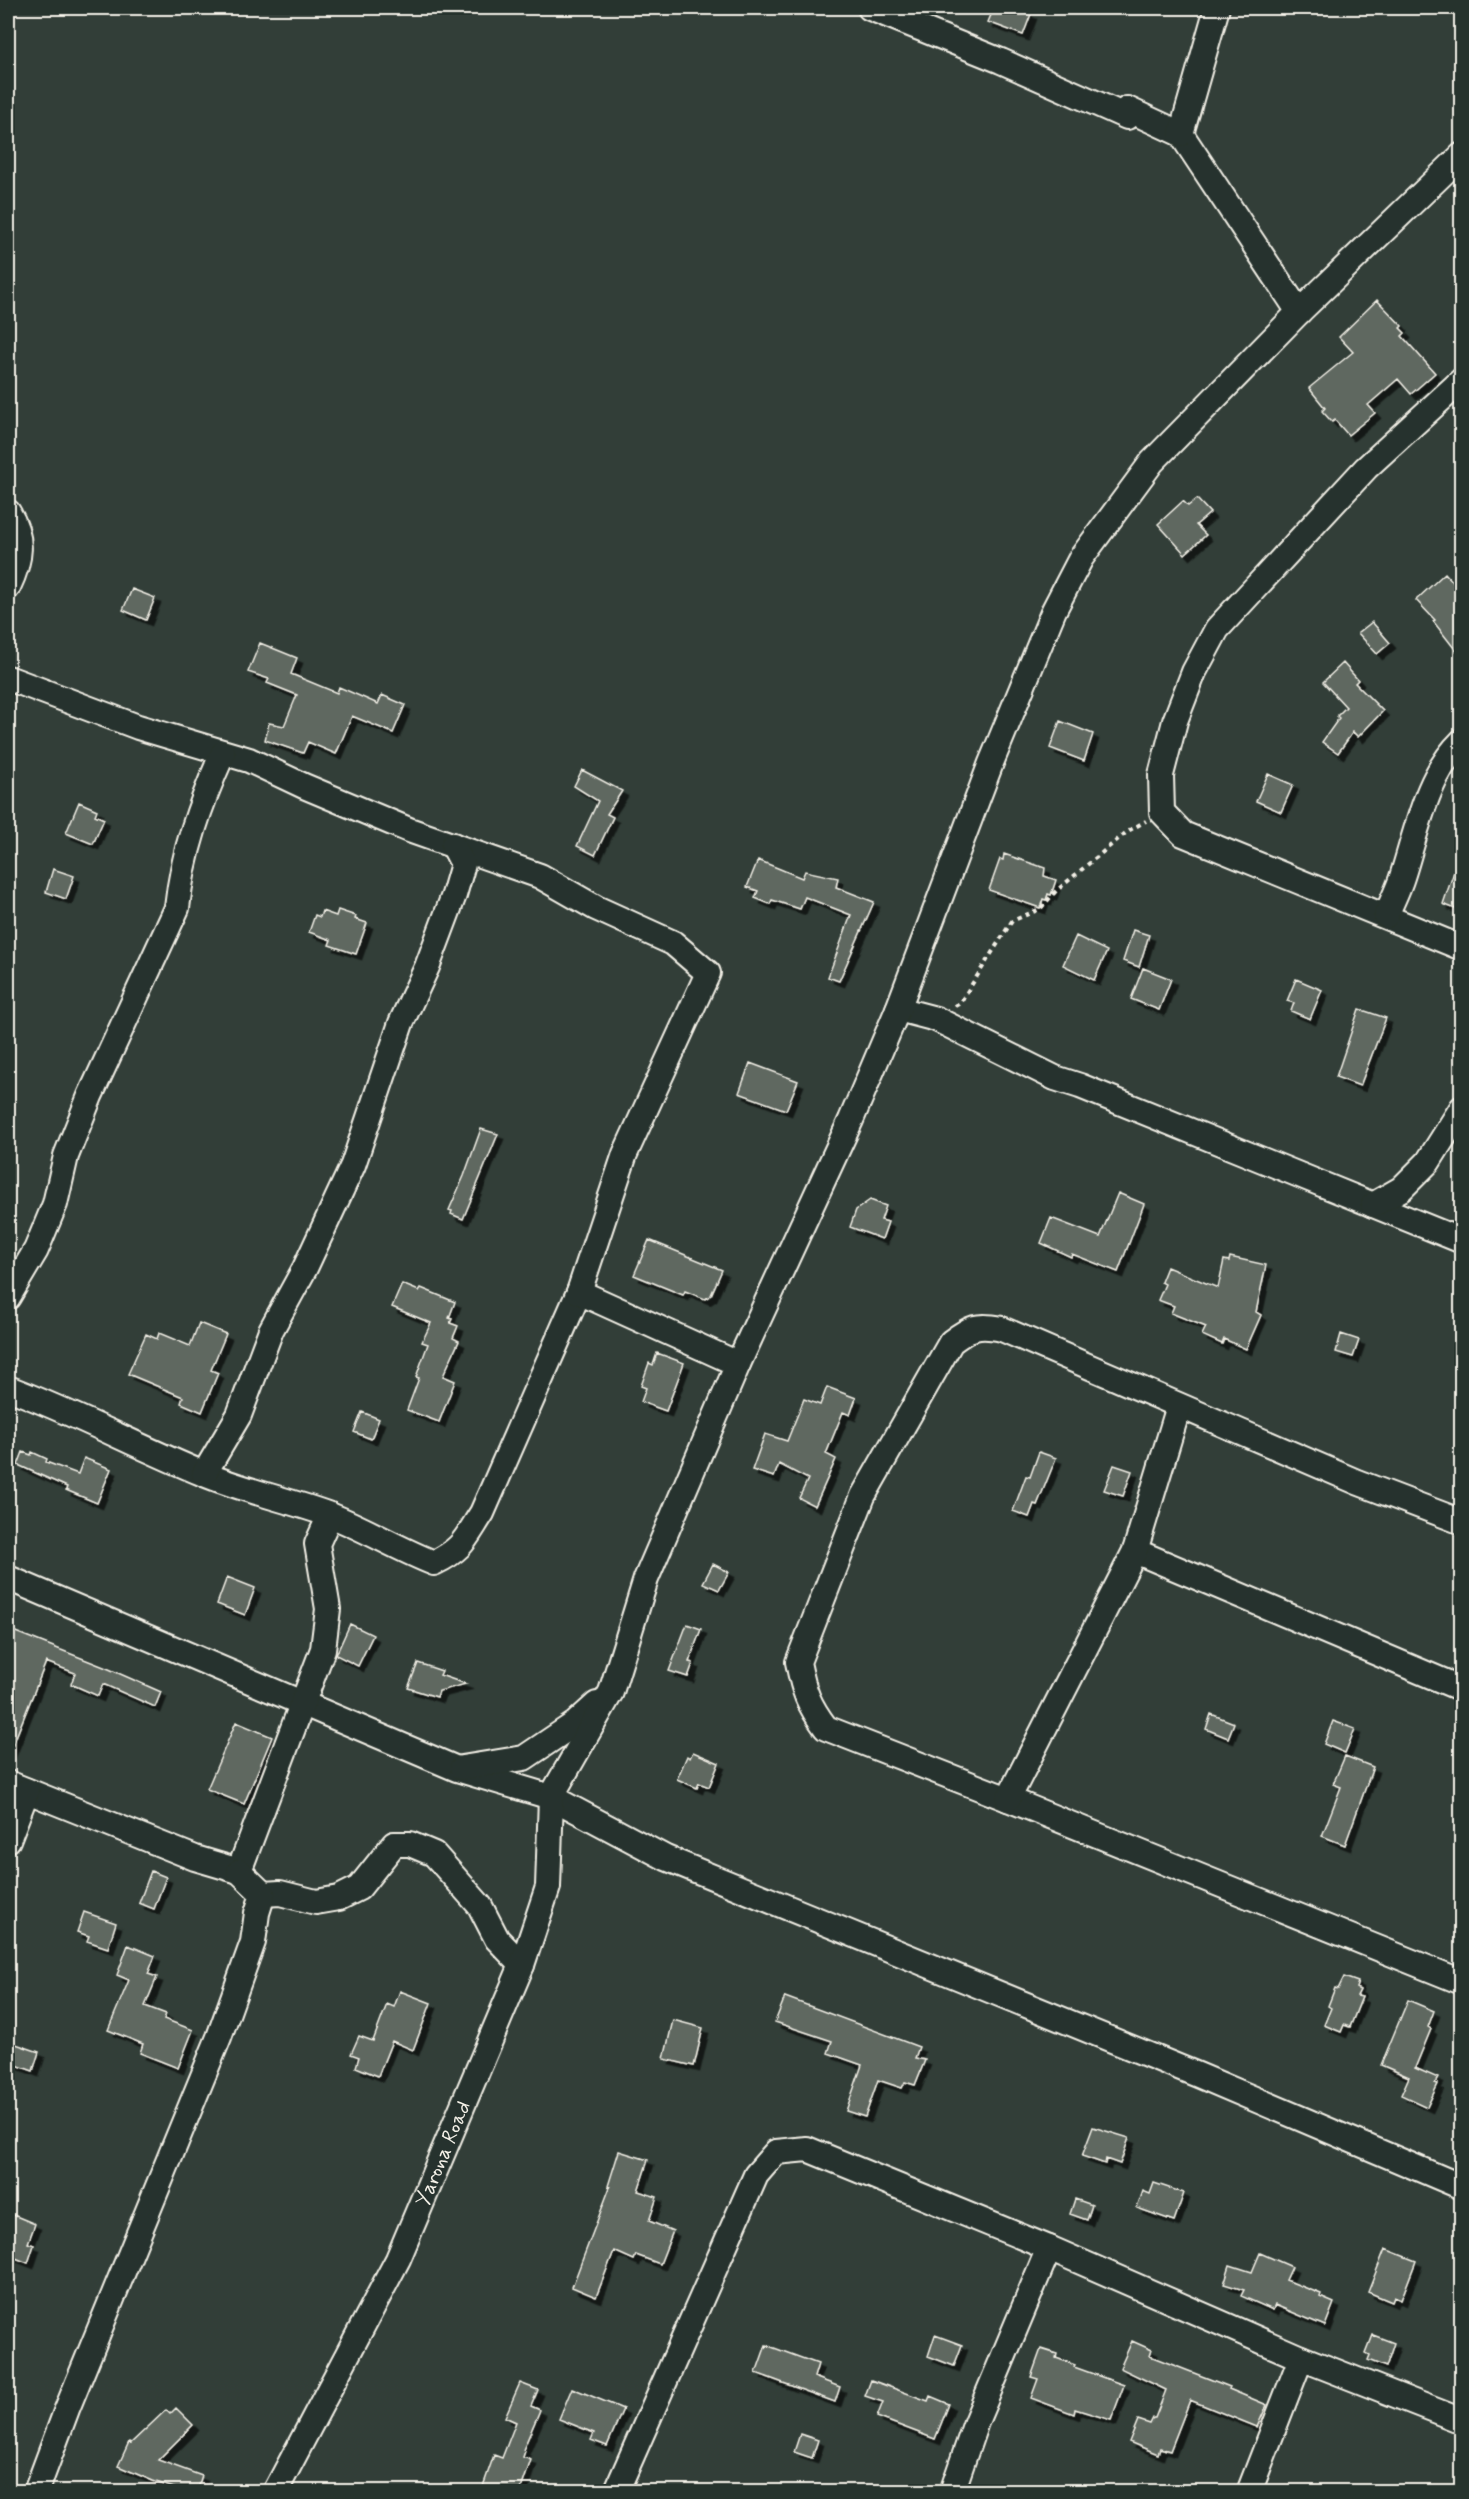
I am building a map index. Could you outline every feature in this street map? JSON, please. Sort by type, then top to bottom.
[{"type":"street","points":[[870,8],[1001,61],[1127,117],[1127,109],[1181,134],[1299,312]]},
{"type":"street","points":[[1181,134],[1217,8]]},
{"type":"street","points":[[551,1797],[611,1692],[646,1579],[738,1364],[850,1120],[898,1009],[992,763],[1054,610],[1081,558],[1152,462],[1299,312],[1461,155]]},
{"type":"street","points":[[1461,380],[1366,468],[1217,629],[1194,672],[1175,721],[1161,775],[1162,812],[1183,834],[1461,948]]},
{"type":"street","points":[[8,512],[20,539],[15,572],[8,587]]},
{"type":"street","points":[[8,678],[138,727],[249,760],[314,791],[410,830],[540,876],[596,908],[673,944],[708,973],[625,1154],[579,1292],[482,1513],[454,1553],[434,1563],[397,1548],[330,1515],[261,1495],[204,1474],[48,1403],[8,1388]]},
{"type":"street","points":[[1386,916],[1402,878],[1419,815],[1449,753],[1461,741]]},
{"type":"street","points":[[8,1297],[36,1250],[55,1204],[66,1156],[90,1096],[177,908],[180,875],[187,847],[202,800],[223,753]]},
{"type":"street","points":[[204,1474],[239,1415],[271,1330],[305,1268],[353,1165],[401,1023],[427,967],[454,896],[463,864],[453,845]]},
{"type":"street","points":[[898,1009],[936,1019],[1055,1078],[1080,1086],[1461,1241]]},
{"type":"street","points":[[1373,1205],[1401,1189],[1428,1162],[1461,1108]]},
{"type":"street","points":[[579,1292],[738,1364]]},
{"type":"street","points":[[1461,1522],[1357,1482],[1002,1329],[980,1326],[966,1330],[951,1342],[863,1496],[798,1662],[804,1691],[811,1708],[826,1728],[1461,1982]]},
{"type":"street","points":[[1008,1799],[1135,1551],[1179,1406]]},
{"type":"street","points":[[239,1871],[323,1649],[328,1609],[317,1544],[330,1515]]},
{"type":"street","points":[[1135,1551],[1461,1689]]},
{"type":"street","points":[[8,1578],[456,1769],[551,1797],[666,1858],[1176,2066],[1461,2187]]},
{"type":"street","points":[[456,1769],[524,1758],[576,1723],[611,1692]]},
{"type":"street","points":[[8,1840],[17,1787],[195,1858],[239,1871],[263,1894],[280,1893],[316,1902],[339,1898],[359,1888],[394,1844],[410,1844],[434,1854],[480,1906],[497,1939],[522,1965]]},
{"type":"street","name":"Yarona Road","points":[[275,2492],[398,2259],[522,1965],[548,1887],[551,1797]]},
{"type":"street","points":[[36,2492],[71,2398],[219,2037],[253,1941],[257,1913],[263,1894]]},
{"type":"street","points":[[616,2492],[756,2175],[776,2152],[807,2149],[1049,2248],[1301,2358],[1461,2421]]},
{"type":"street","points":[[952,2492],[997,2371],[1049,2248]]},
{"type":"street","points":[[1249,2492],[1301,2358]]},
{"type":"path","points":[[936,1019],[960,1003],[1012,921],[1040,909],[1056,891],[1128,831],[1162,812]]},
{"type":"building","points":[[994,8],[1028,8],[1026,12],[1031,14],[1023,35],[988,22]]},
{"type":"building","points":[[1377,300],[1402,326],[1400,328],[1405,333],[1402,336],[1435,373],[1411,394],[1398,379],[1368,405],[1375,413],[1348,435],[1335,420],[1332,422],[1322,411],[1325,408],[1309,388],[1353,352],[1339,337]]},
{"type":"building","points":[[1197,499],[1210,513],[1196,525],[1206,535],[1185,554],[1158,524],[1183,501],[1188,506]]},
{"type":"building","points":[[1445,573],[1461,591],[1461,657],[1433,621],[1435,620],[1416,600]]},
{"type":"building","points":[[132,589],[155,598],[146,620],[123,610]]},
{"type":"building","points":[[1372,622],[1390,643],[1377,654],[1358,633]]},
{"type":"building","points":[[260,643],[297,658],[291,674],[337,693],[339,687],[378,704],[382,695],[405,705],[393,733],[352,716],[336,754],[308,742],[303,753],[265,740],[269,723],[284,726],[297,695],[267,683],[269,679],[248,672]]},
{"type":"building","points":[[1343,663],[1358,680],[1355,683],[1383,711],[1358,737],[1353,732],[1338,753],[1322,742],[1339,718],[1337,716],[1346,707],[1323,682]]},
{"type":"building","points":[[1060,721],[1093,734],[1084,761],[1050,748]]},
{"type":"building","points":[[582,770],[622,791],[607,814],[613,817],[595,855],[577,846],[598,801],[574,786]]},
{"type":"building","points":[[1268,774],[1293,785],[1281,812],[1256,801]]},
{"type":"building","points":[[79,802],[97,810],[95,815],[104,819],[93,844],[66,833]]},
{"type":"building","points":[[1004,854],[1045,868],[1044,876],[1056,880],[1051,895],[1048,894],[1046,900],[1043,899],[1040,908],[989,890]]},
{"type":"building","points":[[1459,857],[1461,858],[1461,899],[1458,910],[1443,904]]},
{"type":"building","points":[[758,860],[802,878],[805,871],[838,878],[836,887],[874,902],[839,981],[828,977],[851,915],[805,897],[800,909],[772,900],[770,904],[755,898],[758,891],[747,887]]},
{"type":"building","points":[[53,869],[74,876],[66,899],[46,892]]},
{"type":"building","points":[[338,910],[356,916],[355,919],[367,923],[356,954],[329,945],[331,940],[309,932],[315,915],[320,917],[322,911],[336,916]]},
{"type":"building","points":[[1133,930],[1149,935],[1139,967],[1123,961]]},
{"type":"building","points":[[1076,936],[1107,951],[1094,980],[1063,965]]},
{"type":"building","points":[[1143,968],[1171,979],[1159,1010],[1131,999]]},
{"type":"building","points":[[1296,979],[1322,990],[1310,1019],[1291,1011],[1294,1003],[1287,1001]]},
{"type":"building","points":[[1359,1009],[1386,1018],[1360,1086],[1336,1077]]},
{"type":"building","points":[[750,1063],[798,1081],[786,1110],[739,1093]]},
{"type":"building","points":[[481,1129],[498,1134],[463,1219],[451,1214],[452,1211],[449,1210]]},
{"type":"building","points":[[1118,1193],[1144,1204],[1118,1272],[1072,1254],[1071,1257],[1041,1243],[1051,1218],[1100,1237]]},
{"type":"building","points":[[870,1200],[886,1206],[881,1220],[888,1222],[882,1239],[850,1227],[856,1210]]},
{"type":"building","points":[[649,1240],[722,1270],[711,1295],[705,1299],[685,1291],[683,1295],[634,1275]]},
{"type":"building","points":[[1230,1257],[1266,1265],[1256,1312],[1261,1315],[1246,1349],[1224,1339],[1222,1344],[1202,1335],[1206,1327],[1171,1313],[1174,1306],[1158,1300],[1165,1284],[1161,1282],[1167,1267],[1218,1288],[1224,1260],[1229,1261]]},
{"type":"building","points":[[402,1284],[419,1291],[421,1288],[455,1302],[449,1318],[452,1319],[450,1323],[458,1326],[453,1338],[459,1341],[443,1376],[455,1381],[439,1422],[407,1410],[428,1344],[422,1342],[431,1323],[392,1307]]},
{"type":"building","points":[[199,1323],[226,1334],[211,1370],[218,1373],[202,1412],[181,1403],[183,1397],[128,1374],[146,1334],[157,1339],[159,1333],[190,1346]]},
{"type":"building","points":[[1341,1334],[1359,1340],[1353,1357],[1336,1352]]},
{"type":"building","points":[[657,1353],[684,1363],[666,1411],[641,1402],[646,1388],[641,1386],[649,1363],[653,1365]]},
{"type":"building","points":[[827,1387],[856,1398],[850,1415],[843,1412],[826,1454],[836,1459],[815,1506],[799,1498],[808,1479],[779,1464],[774,1477],[752,1470],[765,1434],[787,1441],[804,1399],[820,1405]]},
{"type":"building","points":[[362,1412],[379,1419],[371,1439],[354,1432]]},
{"type":"building","points":[[23,1452],[31,1455],[32,1452],[47,1459],[46,1462],[78,1474],[84,1458],[111,1469],[97,1503],[18,1465]]},
{"type":"building","points":[[1039,1452],[1056,1458],[1037,1505],[1034,1504],[1029,1517],[1013,1511],[1026,1476],[1030,1477]]},
{"type":"building","points":[[1114,1465],[1132,1471],[1123,1496],[1104,1490]]},
{"type":"building","points":[[713,1564],[729,1572],[719,1590],[703,1583]]},
{"type":"building","points":[[227,1577],[255,1588],[245,1615],[217,1604]]},
{"type":"building","points":[[350,1624],[373,1635],[358,1666],[336,1655]]},
{"type":"building","points":[[687,1624],[701,1629],[689,1662],[693,1663],[688,1677],[669,1671]]},
{"type":"building","points":[[8,1629],[161,1692],[155,1707],[103,1684],[98,1696],[71,1684],[75,1673],[46,1662],[8,1757]]},
{"type":"building","points":[[418,1663],[442,1671],[440,1675],[466,1684],[439,1691],[437,1697],[408,1688]]},
{"type":"building","points":[[1211,1714],[1234,1723],[1228,1738],[1206,1729]]},
{"type":"building","points":[[1333,1721],[1355,1729],[1345,1753],[1324,1744]]},
{"type":"building","points":[[236,1722],[272,1737],[244,1804],[207,1789]]},
{"type":"building","points":[[693,1752],[719,1763],[709,1787],[699,1783],[697,1788],[677,1779],[687,1756],[690,1758]]},
{"type":"building","points":[[1345,1756],[1373,1767],[1345,1845],[1322,1836],[1341,1787],[1333,1784]]},
{"type":"building","points":[[151,1871],[166,1877],[154,1909],[139,1903]]},
{"type":"building","points":[[84,1912],[116,1923],[108,1948],[87,1941],[89,1936],[77,1932]]},
{"type":"building","points":[[128,1945],[155,1956],[148,1974],[157,1977],[145,2006],[166,2014],[164,2019],[193,2030],[178,2068],[140,2053],[143,2044],[108,2030],[129,1980],[117,1975]]},
{"type":"building","points":[[1344,1977],[1358,1982],[1356,1988],[1360,1990],[1357,1996],[1362,1997],[1350,2027],[1344,2025],[1341,2032],[1324,2025],[1331,2008],[1328,2006],[1335,1988],[1338,1989]]},
{"type":"building","points":[[400,1991],[431,2003],[413,2050],[392,2041],[378,2076],[356,2067],[359,2057],[351,2054],[359,2036],[373,2041],[387,2004],[394,2007]]},
{"type":"building","points":[[785,1997],[919,2047],[915,2058],[925,2060],[915,2085],[905,2082],[902,2088],[878,2080],[865,2117],[846,2111],[862,2065],[828,2053],[832,2041],[775,2022]]},
{"type":"building","points":[[1408,2000],[1434,2011],[1428,2027],[1431,2029],[1415,2068],[1438,2078],[1435,2083],[1438,2084],[1427,2107],[1401,2095],[1409,2077],[1381,2065]]},
{"type":"building","points":[[673,2020],[703,2028],[694,2066],[664,2059]]},
{"type":"building","points":[[10,2042],[39,2052],[33,2071],[8,2062]]},
{"type":"building","points":[[1093,2127],[1129,2138],[1120,2164],[1106,2159],[1105,2164],[1082,2156]]},
{"type":"building","points":[[619,2151],[648,2160],[638,2191],[657,2197],[649,2221],[673,2231],[660,2264],[636,2255],[634,2260],[614,2251],[596,2297],[572,2287],[610,2187],[608,2186]]},
{"type":"building","points":[[1154,2183],[1184,2193],[1174,2221],[1137,2208],[1143,2191],[1150,2194]]},
{"type":"building","points":[[1075,2199],[1092,2205],[1087,2220],[1070,2214]]},
{"type":"building","points":[[11,2214],[35,2224],[28,2243],[34,2245],[28,2263],[8,2255],[8,2223]]},
{"type":"building","points":[[1385,2249],[1416,2261],[1401,2300],[1394,2297],[1392,2302],[1368,2292]]},
{"type":"building","points":[[1260,2253],[1292,2267],[1286,2280],[1321,2294],[1320,2297],[1334,2303],[1325,2326],[1275,2305],[1273,2310],[1241,2296],[1244,2290],[1224,2284],[1230,2265],[1252,2272]]},
{"type":"building","points":[[935,2335],[962,2345],[954,2366],[928,2356]]},
{"type":"building","points":[[1373,2335],[1394,2343],[1386,2367],[1368,2360],[1370,2355],[1366,2353]]},
{"type":"building","points":[[1132,2341],[1152,2350],[1150,2356],[1230,2387],[1229,2389],[1267,2405],[1257,2427],[1190,2400],[1170,2451],[1160,2448],[1158,2454],[1129,2442],[1138,2420],[1150,2424],[1155,2418],[1166,2390],[1120,2368]]},
{"type":"building","points":[[766,2345],[818,2364],[814,2377],[840,2387],[835,2402],[756,2373]]},
{"type":"building","points":[[1041,2349],[1057,2354],[1056,2358],[1075,2365],[1074,2367],[1124,2385],[1111,2420],[1075,2409],[1074,2414],[1031,2398],[1038,2379],[1031,2377]]},
{"type":"building","points":[[871,2380],[928,2401],[930,2396],[949,2404],[935,2439],[877,2417],[883,2402],[865,2396]]},
{"type":"building","points":[[520,2383],[538,2390],[531,2406],[540,2410],[523,2450],[525,2451],[523,2457],[531,2460],[520,2492],[481,2492],[494,2455],[502,2458],[516,2422],[505,2417]]},
{"type":"building","points":[[572,2388],[623,2409],[607,2446],[591,2440],[594,2433],[559,2419]]},
{"type":"building","points":[[176,2408],[193,2425],[158,2460],[202,2476],[197,2492],[186,2492],[118,2466],[129,2442],[131,2443],[166,2410],[170,2414]]},
{"type":"building","points":[[800,2434],[818,2440],[812,2458],[794,2452]]}]
